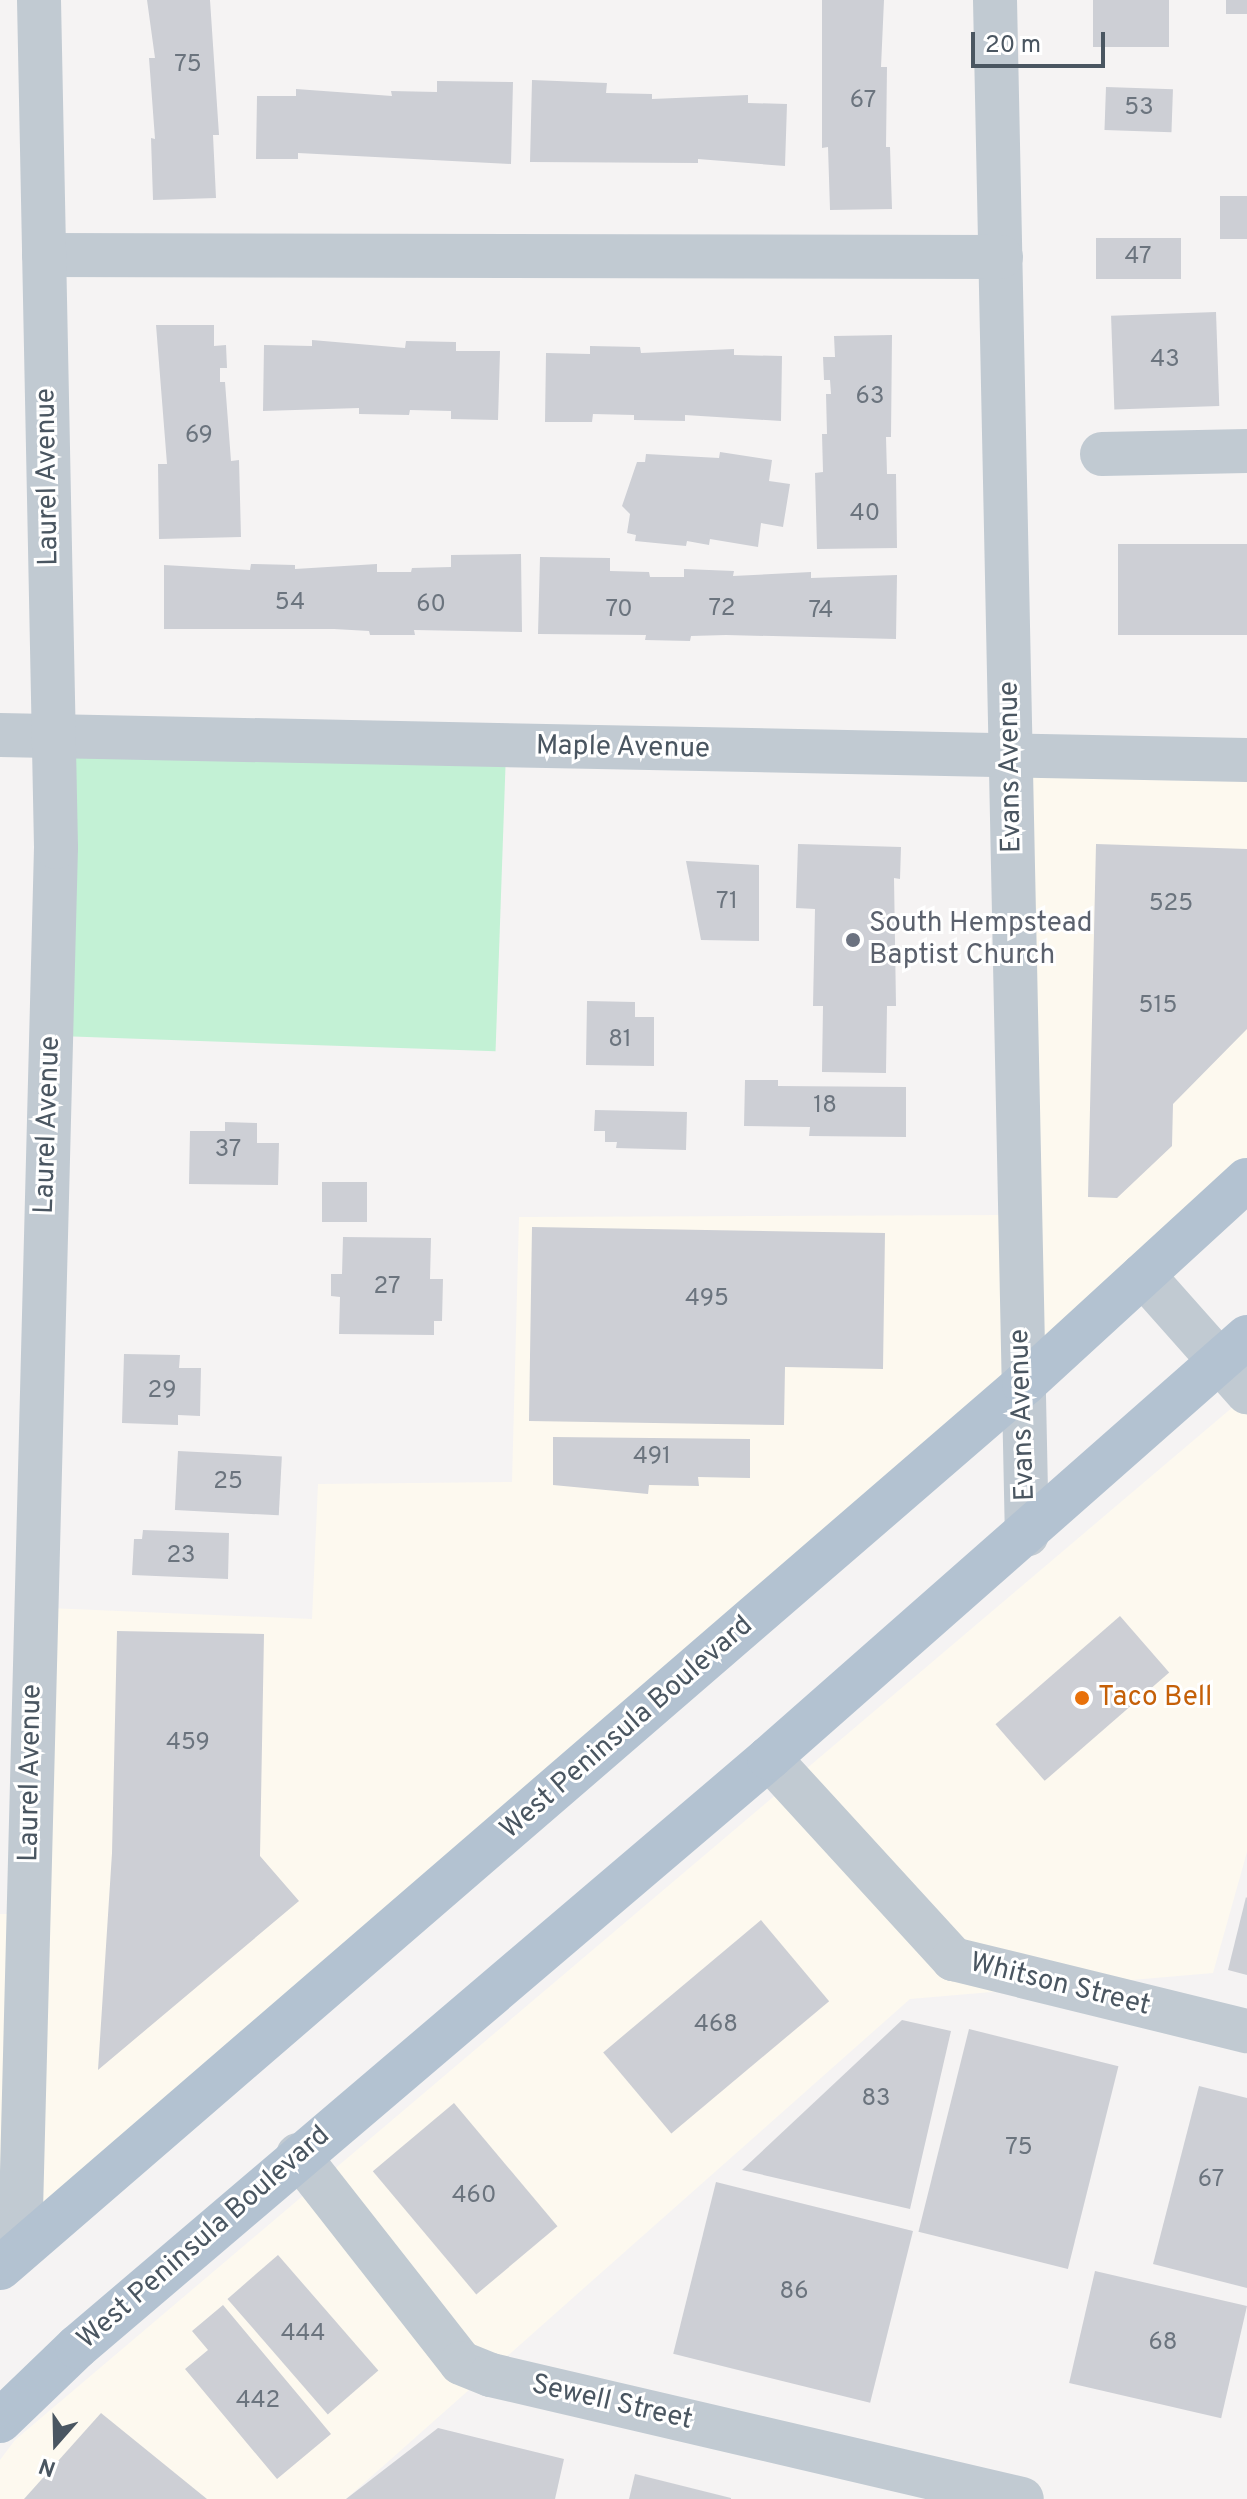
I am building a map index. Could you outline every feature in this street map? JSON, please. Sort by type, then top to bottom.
[{"type":"main road","name":"West Peninsula Boulevard","points":[[10,2259],[1024,1384],[1247,1180]]},
{"type":"main road","name":"West Peninsula Boulevard","points":[[0,2421],[298,2155],[769,1758],[1027,1535],[1238,1365]]},
{"type":"street","name":"Laurel Avenue","points":[[10,2259],[18,1570],[56,847],[39,0]]},
{"type":"street","name":"Evans Avenue","points":[[995,0],[1027,1535]]},
{"type":"street","points":[[44,255],[1001,257]]},
{"type":"street","points":[[1102,454],[1247,451]]},
{"type":"street","name":"Maple Avenue","points":[[0,735],[1247,760]]},
{"type":"street","points":[[1143,1275],[1238,1365]]},
{"type":"street","name":"Whitson Street","points":[[769,1758],[953,1959],[1247,2031]]},
{"type":"street","name":"Sewell Street","points":[[298,2155],[461,2363],[491,2375],[1022,2499]]},
{"type":"shaded area","points":[[999,770],[1247,774],[1247,1164],[0,2254],[0,1914],[18,1914],[24,1607],[312,1619],[318,1484],[512,1482],[519,1217],[1007,1215]]},
{"type":"shaded area","points":[[1247,1395],[1247,1852],[1213,1973],[910,1999],[346,2499],[0,2499],[0,2460],[15,2440]]},
{"type":"green space","points":[[62,744],[506,759],[496,1051],[52,1036]]},
{"type":"building","points":[[147,0],[210,0],[219,135],[213,135],[216,198],[153,200],[151,138],[155,139],[149,58],[155,58]]},
{"type":"building","points":[[822,0],[884,0],[881,67],[887,67],[886,147],[890,147],[892,209],[830,210],[828,147],[822,148]]},
{"type":"building","points":[[1093,0],[1169,0],[1169,47],[1093,47]]},
{"type":"building","points":[[1226,0],[1247,0],[1247,14],[1226,14]]},
{"type":"building","points":[[532,80],[607,83],[606,93],[652,94],[652,99],[748,95],[748,103],[787,104],[785,166],[698,159],[698,163],[530,162]]},
{"type":"building","points":[[437,81],[513,82],[511,164],[298,153],[298,159],[256,159],[257,96],[296,96],[296,89],[392,96],[391,91],[437,92]]},
{"type":"building","points":[[1106,87],[1173,89],[1171,132],[1104,130]]},
{"type":"building","points":[[1220,196],[1247,196],[1247,239],[1220,239]]},
{"type":"building","points":[[1096,238],[1181,238],[1181,279],[1096,279]]},
{"type":"building","points":[[1216,312],[1219,406],[1114,410],[1111,316]]},
{"type":"building","points":[[156,325],[214,325],[214,346],[226,345],[227,368],[220,368],[220,382],[225,382],[231,461],[239,460],[241,537],[159,539],[158,464],[167,464]]},
{"type":"building","points":[[892,335],[891,437],[886,437],[887,474],[896,474],[897,548],[817,549],[815,473],[823,472],[822,434],[827,434],[826,394],[831,394],[830,380],[824,380],[823,357],[835,357],[834,336]]},
{"type":"building","points":[[312,340],[405,348],[406,341],[456,342],[456,351],[500,351],[498,420],[451,419],[451,411],[410,410],[409,415],[359,414],[359,408],[263,411],[264,345],[312,346]]},
{"type":"building","points":[[590,346],[640,347],[641,353],[734,349],[734,355],[782,356],[781,421],[685,415],[685,421],[634,420],[634,415],[593,414],[592,422],[545,422],[546,353],[590,354]]},
{"type":"building","points":[[720,452],[772,460],[769,481],[790,484],[783,527],[761,523],[758,547],[710,539],[709,545],[687,541],[686,546],[635,541],[636,535],[627,533],[630,514],[622,506],[637,462],[645,462],[646,454],[719,458]]},
{"type":"building","points":[[1118,544],[1247,544],[1247,635],[1118,635]]},
{"type":"building","points":[[521,554],[522,632],[414,630],[415,635],[370,635],[369,631],[334,629],[164,629],[164,565],[250,570],[251,564],[295,565],[295,569],[377,564],[377,572],[411,572],[412,568],[451,567],[451,555]]},
{"type":"building","points":[[540,557],[610,558],[610,571],[649,572],[650,577],[684,577],[684,569],[734,571],[733,576],[811,572],[811,578],[897,575],[896,639],[726,635],[691,636],[690,641],[645,640],[646,635],[538,634]]},
{"type":"building","name":"South Hempstead Baptist Church","points":[[798,844],[901,847],[900,879],[894,878],[896,1006],[887,1006],[886,1073],[822,1072],[823,1006],[813,1006],[815,909],[796,908]]},
{"type":"building","points":[[1096,844],[1247,849],[1247,1029],[1173,1104],[1172,1146],[1117,1198],[1088,1197]]},
{"type":"building","points":[[686,861],[759,865],[759,941],[701,940]]},
{"type":"building","points":[[587,1001],[635,1002],[635,1017],[654,1017],[654,1066],[586,1065]]},
{"type":"building","points":[[745,1080],[778,1080],[778,1086],[906,1087],[906,1137],[809,1136],[810,1127],[744,1126]]},
{"type":"building","points":[[595,1110],[687,1112],[686,1150],[616,1148],[617,1142],[605,1142],[605,1131],[594,1131]]},
{"type":"building","points":[[225,1122],[257,1123],[257,1143],[279,1143],[278,1185],[189,1184],[190,1131],[225,1131]]},
{"type":"building","points":[[322,1182],[367,1182],[367,1222],[322,1222]]},
{"type":"building","points":[[532,1227],[885,1233],[883,1369],[785,1367],[784,1425],[529,1421]]},
{"type":"building","points":[[343,1237],[431,1238],[430,1279],[443,1279],[442,1321],[434,1321],[434,1335],[339,1334],[340,1297],[331,1296],[331,1274],[342,1274]]},
{"type":"building","points":[[124,1354],[180,1355],[179,1368],[201,1368],[200,1416],[178,1415],[178,1425],[122,1423]]},
{"type":"building","points":[[553,1437],[750,1439],[750,1478],[698,1477],[699,1486],[649,1485],[648,1494],[553,1485]]},
{"type":"building","points":[[178,1451],[282,1456],[279,1515],[175,1510]]},
{"type":"building","points":[[143,1530],[229,1533],[228,1579],[132,1575],[134,1539],[142,1539]]},
{"type":"building","name":"Taco Bell","points":[[1120,1616],[1169,1673],[1045,1781],[995,1724]]},
{"type":"building","points":[[117,1631],[264,1634],[260,1856],[299,1901],[98,2070],[112,1853]]},
{"type":"building","points":[[1247,1898],[1247,1975],[1228,1970]]},
{"type":"building","points":[[761,1920],[829,2001],[671,2134],[603,2052]]},
{"type":"building","points":[[902,2020],[951,2031],[910,2209],[742,2170]]},
{"type":"building","points":[[969,2029],[1118,2066],[1068,2269],[918,2232]]},
{"type":"building","points":[[1199,2086],[1247,2098],[1247,2288],[1153,2264]]},
{"type":"building","points":[[454,2103],[557,2226],[476,2294],[373,2171]]},
{"type":"building","points":[[716,2182],[913,2231],[870,2403],[673,2354]]},
{"type":"building","points":[[278,2255],[378,2370],[328,2414],[227,2299]]},
{"type":"building","points":[[1095,2271],[1247,2306],[1221,2418],[1069,2383]]},
{"type":"building","points":[[223,2305],[331,2434],[277,2479],[185,2369],[208,2350],[192,2331]]},
{"type":"building","points":[[101,2413],[207,2499],[24,2499]]},
{"type":"building","points":[[438,2428],[564,2459],[555,2499],[346,2499]]},
{"type":"building","points":[[635,2474],[731,2498],[731,2499],[629,2499]]},
{"type":"place","name":"South Hempstead Baptist Church","points":[[853,940]]},
{"type":"place","name":"Taco Bell","points":[[1082,1698]]}]
